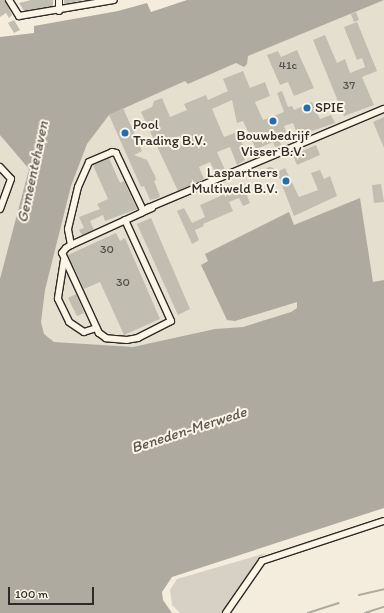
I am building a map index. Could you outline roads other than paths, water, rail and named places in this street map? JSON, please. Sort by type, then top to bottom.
[{"type":"street","points":[[9,0],[19,16],[59,11],[114,0]]},
{"type":"street","points":[[59,0],[59,11]]},
{"type":"street","points":[[96,328],[84,332],[69,322],[58,299],[64,260],[63,251],[71,245],[142,212],[384,108]]},
{"type":"street","points":[[71,245],[68,229],[78,187],[89,162],[112,152],[116,153],[142,212]]},
{"type":"street","points":[[0,167],[11,179],[0,209]]},
{"type":"street","points":[[64,260],[96,328],[106,338],[132,339],[171,321],[125,220]]},
{"type":"street","points":[[226,613],[262,561],[384,521]]},
{"type":"water","points":[[187,0],[384,0],[248,56],[247,64],[244,67],[236,63],[188,84],[185,81],[109,115],[87,144],[71,186],[45,290],[41,322],[44,334],[54,342],[133,347],[215,329],[243,327],[291,312],[297,308],[297,302],[235,321],[227,320],[201,265],[208,261],[205,254],[289,212],[294,225],[360,198],[373,282],[384,280],[384,508],[172,577],[162,592],[163,600],[172,613],[0,613],[0,279],[29,169],[0,135],[0,37],[34,33],[34,26],[118,11],[147,3],[151,12]]},
{"type":"waterway","points":[[359,595],[384,589]]},
{"type":"waterway","points":[[308,613],[338,603]]},
{"type":"waterway","points":[[365,613],[384,607]]},
{"type":"place","name":"SPIE","points":[[307,108]]},
{"type":"place","name":"Bouwbedrijf Visser B.V.","points":[[273,121]]},
{"type":"place","name":"Pool Trading B.V.","points":[[125,133]]},
{"type":"place","name":"Laspartners Multiweld B.V.","points":[[286,181]]},
{"type":"water label","name":"Gemeentehaven","points":[[33,172]]},
{"type":"water label","name":"Beneden-Merwede","points":[[189,430]]}]
